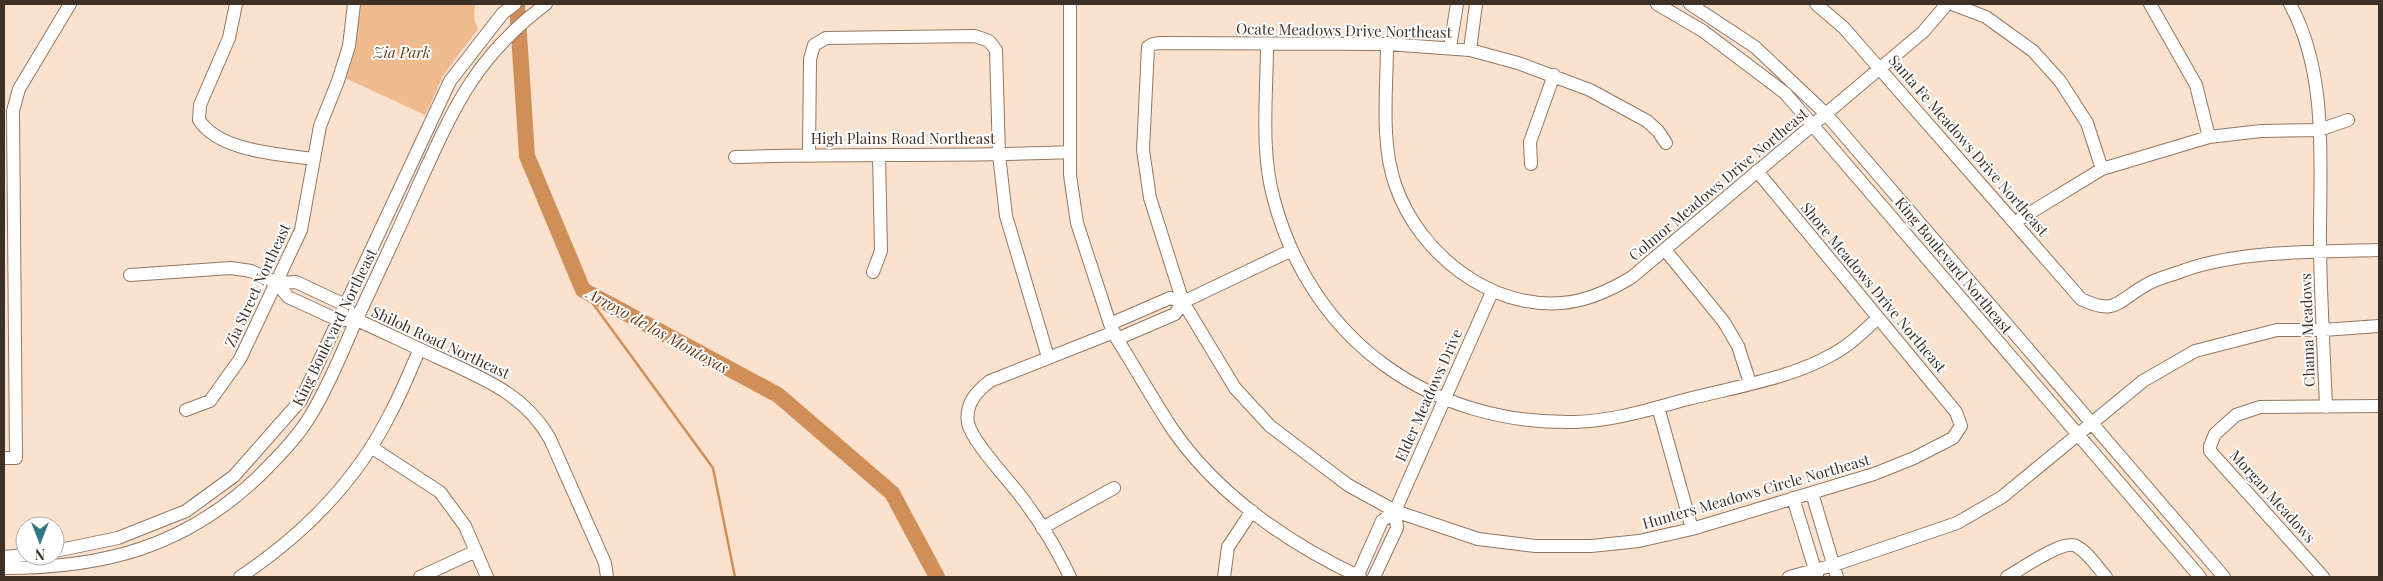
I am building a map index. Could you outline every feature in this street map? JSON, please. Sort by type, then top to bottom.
[{"type":"street","points":[[4,458],[16,458],[13,111],[19,89],[70,4]]},
{"type":"street","points":[[236,4],[229,38],[200,105],[200,120],[215,135],[245,149],[314,159]]},
{"type":"street","name":"Zia Street Northeast","points":[[186,410],[210,401],[226,381],[240,359],[301,230],[320,126],[338,81],[349,46],[354,4]]},
{"type":"street","name":"King Boulevard Northeast","points":[[65,549],[118,538],[186,511],[234,476],[301,400],[450,81],[498,20],[515,4]]},
{"type":"street","points":[[1070,4],[1070,175],[1077,223],[1114,332],[1174,431],[1207,471],[1252,511],[1303,548],[1358,577],[1382,521],[1395,511]]},
{"type":"street","points":[[1450,47],[1457,4]]},
{"type":"street","points":[[1470,50],[1476,4]]},
{"type":"street","name":"King Boulevard Northeast","points":[[1657,4],[1702,31],[1785,93],[2200,577]]},
{"type":"street","name":"King Boulevard Northeast","points":[[1690,4],[1755,47],[1826,114],[2092,424],[2218,575]]},
{"type":"street","name":"Santa Fe Meadows Drive Northeast","points":[[1816,4],[1844,28],[1881,68],[2081,298],[2098,307],[2116,305],[2147,284],[2189,269],[2236,258],[2320,252]]},
{"type":"street","name":"Colmor Meadows Drive Northeast","points":[[1387,44],[1387,135],[1389,160],[1396,188],[1415,224],[1438,252],[1464,275],[1492,292],[1523,301],[1543,303],[1580,300],[1618,286],[1666,251],[1812,124],[1923,32],[1947,4]]},
{"type":"street","points":[[1952,4],[1986,16],[2033,51],[2044,63],[2060,81],[2087,123],[2102,169]]},
{"type":"street","points":[[2150,4],[2196,85],[2209,136]]},
{"type":"street","name":"Chama Meadows","points":[[2290,4],[2313,64],[2319,130],[2320,252],[2326,407]]},
{"type":"street","name":"King Boulevard Northeast","points":[[4,568],[41,568],[88,563],[139,551],[187,530],[234,500],[275,461],[312,414],[456,104],[478,70],[496,47],[542,6]]},
{"type":"street","points":[[809,154],[810,60],[814,45],[826,38],[975,36],[989,40],[996,50],[999,155],[1006,216],[1048,357]]},
{"type":"street","name":"Ocate Meadows Drive Northeast","points":[[1148,48],[1153,44],[1160,43],[1387,44],[1450,47],[1470,50],[1554,75],[1590,90],[1647,121],[1658,130],[1666,143]]},
{"type":"street","points":[[1268,44],[1266,154],[1273,198],[1292,250],[1306,278],[1347,335],[1408,382],[1470,409],[1542,422],[1578,422],[1623,416],[1805,368],[1834,354],[1855,340],[1878,318]]},
{"type":"street","name":"Hunters Meadows Circle Northeast","points":[[1148,48],[1143,150],[1150,198],[1183,302],[1235,388],[1270,426],[1348,485],[1395,511],[1478,539],[1535,546],[1591,546],[1639,541],[1692,529],[1874,474],[1914,458],[1953,438],[1961,426]]},
{"type":"street","points":[[1531,164],[1530,142],[1554,75]]},
{"type":"street","points":[[2015,222],[2102,169],[2209,136],[2261,131],[2319,130],[2348,120]]},
{"type":"street","name":"High Plains Road Northeast","points":[[735,157],[809,154],[999,155],[1070,152]]},
{"type":"street","points":[[873,272],[881,251],[879,155]]},
{"type":"street","name":"Shore Meadows Drive Northeast","points":[[1757,171],[1956,412],[1961,426]]},
{"type":"street","points":[[1070,577],[1056,549],[1023,498],[973,436],[968,423],[969,406],[976,391],[990,381],[1114,332],[1170,298],[1183,302],[1292,250]]},
{"type":"street","points":[[2320,252],[2379,250]]},
{"type":"street","points":[[1666,251],[1724,322],[1738,346],[1750,383]]},
{"type":"street","points":[[130,275],[231,268],[251,271],[277,283],[288,297],[338,320],[357,320]]},
{"type":"street","points":[[277,283],[296,282],[345,305],[357,320]]},
{"type":"street","name":"Elder Meadows Drive","points":[[1395,511],[1492,292]]},
{"type":"street","name":"Shiloh Road Northeast","points":[[357,320],[497,384],[528,408],[542,424],[605,563],[607,577]]},
{"type":"street","points":[[1789,577],[1835,571],[1957,523],[2002,497],[2143,381],[2196,351],[2277,330],[2323,330],[2379,326]]},
{"type":"street","points":[[240,577],[301,532],[338,492],[372,447],[391,413],[420,349]]},
{"type":"street","points":[[2326,407],[2379,406]]},
{"type":"street","points":[[1658,407],[1692,529]]},
{"type":"street","name":"Morgan Meadows","points":[[2322,577],[2210,451],[2210,446],[2215,434],[2236,415],[2260,407],[2326,407]]},
{"type":"street","points":[[372,447],[440,492],[465,526],[487,577]]},
{"type":"street","points":[[1042,528],[1114,488]]},
{"type":"street","points":[[1812,493],[1835,571]]},
{"type":"street","points":[[1793,498],[1816,573]]},
{"type":"street","points":[[1224,577],[1228,547],[1252,511]]},
{"type":"street","points":[[1374,577],[1396,528],[1395,511]]},
{"type":"street","points":[[2007,577],[2063,545],[2074,545],[2084,552],[2106,577]]},
{"type":"street","points":[[420,577],[476,551]]},
{"type":"green space","name":"Zia Park","points":[[361,4],[475,4],[474,19],[478,29],[444,74],[425,115],[345,78],[356,42]]},
{"type":"waterway","name":"Arroyo de los Montoyas","points":[[517,4],[527,156],[583,290],[778,395],[892,493],[937,577]]},
{"type":"waterway","points":[[583,290],[713,468],[735,577]]}]
